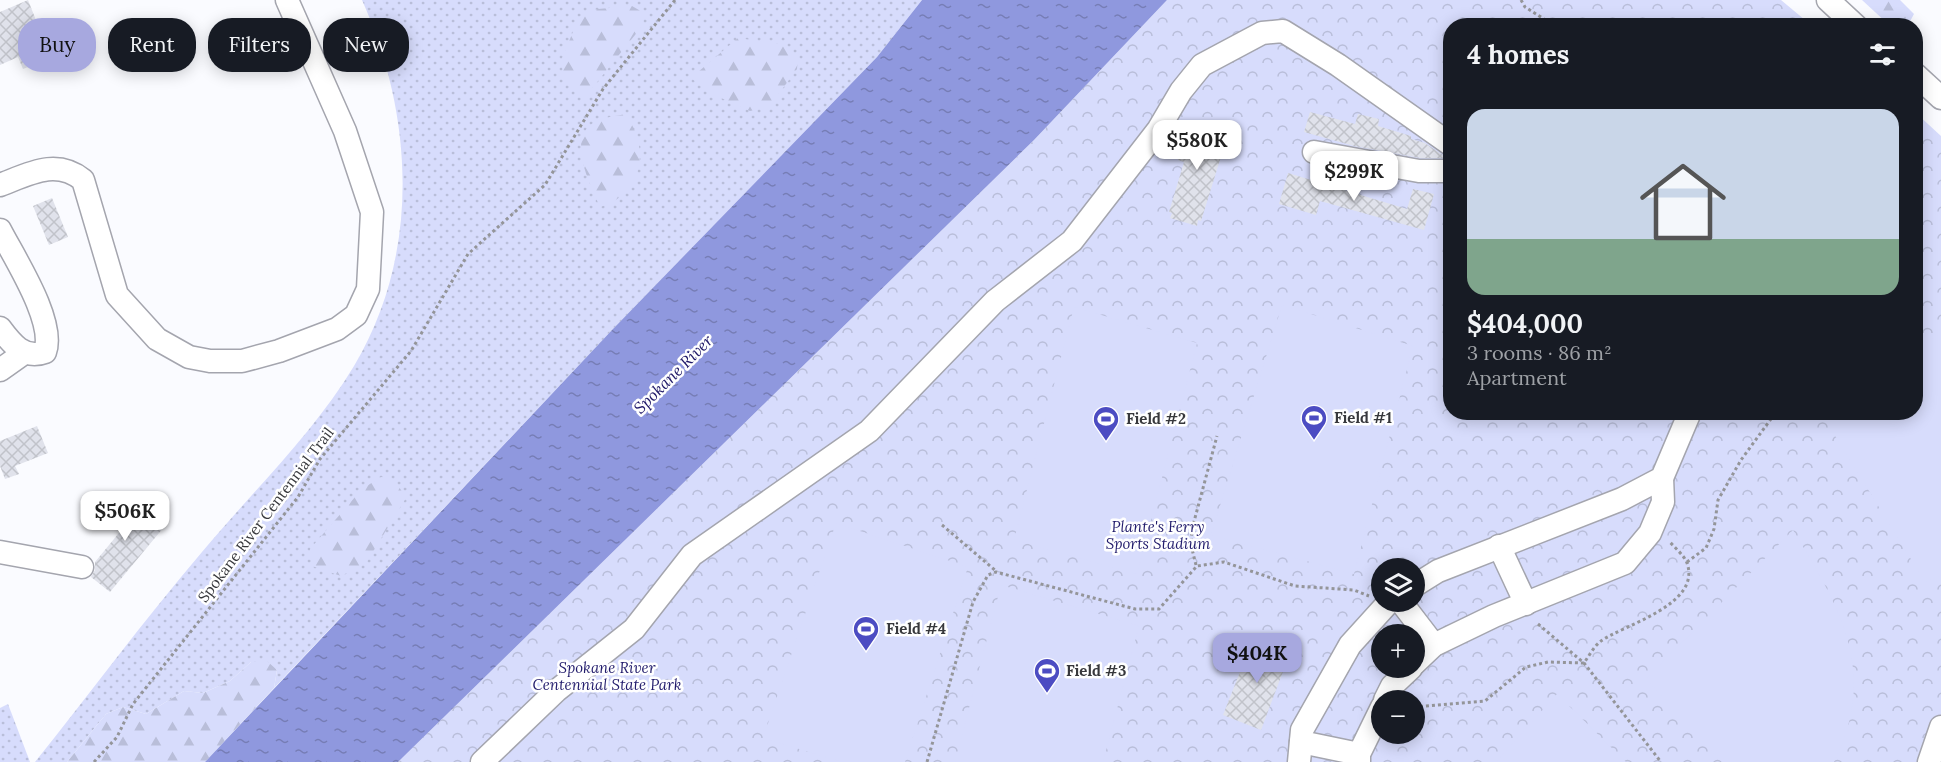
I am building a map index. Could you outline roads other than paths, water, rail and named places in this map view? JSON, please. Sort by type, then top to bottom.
[{"type":"street","points":[[0,185],[36,172],[64,169],[83,180],[117,295],[157,339],[189,357],[210,361],[242,362],[338,329],[356,315],[368,289],[372,212],[345,131],[287,0]]},
{"type":"street","points":[[1828,0],[1845,18]]},
{"type":"street","points":[[482,762],[556,691],[634,628],[692,555],[869,431],[995,300],[1072,241],[1158,130],[1181,91],[1202,65],[1262,33],[1283,31],[1338,65],[1443,139]]},
{"type":"street","points":[[1923,81],[1941,98]]},
{"type":"street","points":[[1314,152],[1419,171],[1443,171]]},
{"type":"street","points":[[0,230],[42,314],[49,341],[45,352],[36,356],[24,353],[11,343],[0,328]]},
{"type":"street","points":[[0,370],[24,353]]},
{"type":"street","points":[[1425,654],[1434,645],[1494,615],[1625,563],[1650,533],[1663,502],[1662,478],[1687,420]]},
{"type":"street","points":[[1425,579],[1438,571],[1499,546],[1622,499],[1662,478]]},
{"type":"street","points":[[1499,546],[1526,604]]},
{"type":"street","points":[[0,552],[82,567]]},
{"type":"street","points":[[1371,731],[1359,758],[1300,752],[1302,730],[1350,645],[1383,612]]},
{"type":"street","points":[[1399,612],[1434,645]]},
{"type":"street","points":[[1390,690],[1400,678]]},
{"type":"street","points":[[1929,762],[1941,727]]},
{"type":"water","name":"Spokane River","points":[[922,0],[1167,0],[1034,140],[398,762],[205,762],[612,330],[877,57]]},
{"type":"place","name":"Field #1","points":[[1314,441]]},
{"type":"place","name":"Field #2","points":[[1106,442]]},
{"type":"place","name":"Field #4","points":[[866,652]]},
{"type":"place","name":"Field #3","points":[[1047,694]]},
{"type":"park label","name":"Plante's Ferry Sports Stadium","points":[[1158,536]]},
{"type":"park label","name":"Spokane River Centennial State Park","points":[[607,676]]}]
